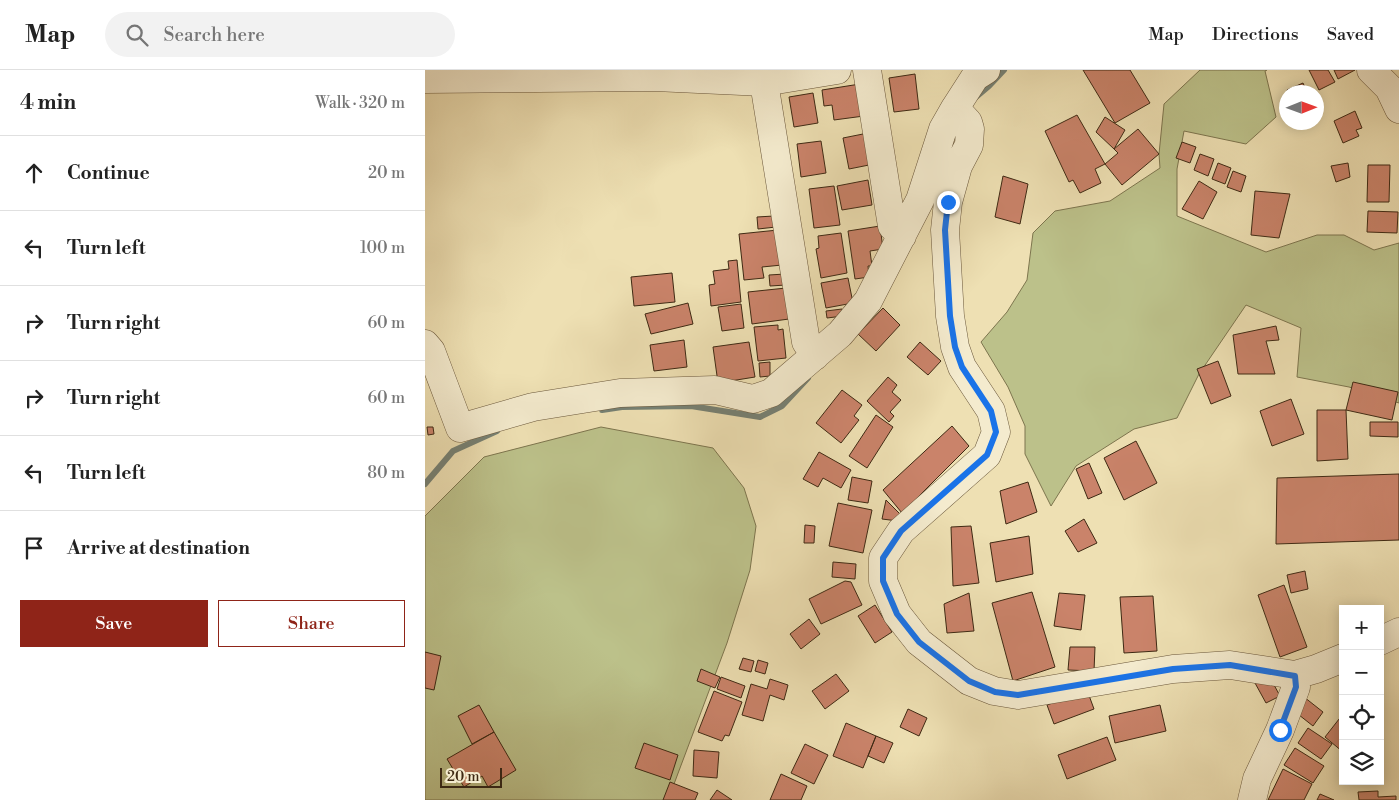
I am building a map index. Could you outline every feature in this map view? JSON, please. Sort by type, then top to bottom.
[{"type":"street","points":[[425,79],[456,74],[655,73],[763,76],[837,70]]},
{"type":"street","points":[[867,70],[892,226],[902,236]]},
{"type":"street","points":[[425,344],[431,351],[460,428],[533,407],[620,393],[715,390],[753,399],[771,393],[840,334],[868,301],[920,200],[943,129],[961,114],[975,77],[986,70]]},
{"type":"street","points":[[763,76],[806,342],[815,356]]},
{"type":"street","points":[[961,114],[970,129],[969,145],[958,166],[948,202],[945,230],[950,316],[955,347],[962,367],[991,411],[996,432],[987,455],[901,531],[883,558],[883,581],[897,614],[919,642],[969,681],[995,692],[1018,695],[1173,669],[1230,665],[1295,676],[1339,660]]},
{"type":"street","points":[[1384,639],[1399,632]]},
{"type":"street","points":[[1252,800],[1257,779],[1280,730],[1296,687],[1295,676]]},
{"type":"green space","points":[[1200,70],[1267,70],[1265,71],[1276,117],[1246,144],[1184,131],[1177,169],[1177,216],[1266,252],[1317,235],[1344,235],[1374,250],[1399,243],[1399,403],[1349,387],[1297,377],[1301,328],[1246,305],[1199,374],[1177,418],[1134,429],[1076,466],[1051,506],[1025,454],[1025,426],[1008,387],[981,342],[1007,312],[1027,280],[1033,233],[1055,211],[1110,201],[1160,168],[1159,154],[1164,104]]},
{"type":"green space","points":[[601,427],[713,448],[744,488],[756,526],[750,570],[727,643],[668,800],[425,800],[425,516],[484,457]]},
{"type":"building","points":[[1083,70],[1130,70],[1150,103],[1115,123]]},
{"type":"building","points":[[1309,70],[1328,70],[1335,82],[1324,88],[1324,85],[1316,85]]},
{"type":"building","points":[[1334,70],[1355,70],[1338,79]]},
{"type":"building","points":[[915,74],[919,109],[894,112],[889,78]]},
{"type":"building","points":[[860,84],[864,116],[834,120],[832,105],[824,106],[822,90]]},
{"type":"building","points":[[813,93],[818,123],[794,127],[789,97]]},
{"type":"building","points":[[1355,111],[1362,128],[1356,130],[1359,136],[1343,143],[1334,121]]},
{"type":"building","points":[[1077,115],[1105,164],[1095,169],[1101,183],[1080,193],[1073,180],[1069,182],[1045,131]]},
{"type":"building","points":[[1105,117],[1125,130],[1114,149],[1096,132]]},
{"type":"building","points":[[1138,129],[1159,154],[1122,185],[1105,164],[1118,153],[1114,149]]},
{"type":"building","points":[[868,133],[874,164],[849,169],[843,138]]},
{"type":"building","points":[[821,141],[826,173],[801,177],[797,144]]},
{"type":"building","points":[[1182,142],[1196,147],[1190,163],[1176,158]]},
{"type":"building","points":[[1200,154],[1214,159],[1208,176],[1194,170]]},
{"type":"building","points":[[1218,163],[1231,168],[1225,184],[1212,179]]},
{"type":"building","points":[[1348,163],[1350,177],[1336,182],[1331,166]]},
{"type":"building","points":[[1368,165],[1390,165],[1389,202],[1367,202]]},
{"type":"building","points":[[1233,171],[1246,176],[1241,192],[1227,187]]},
{"type":"building","points":[[1003,176],[1028,184],[1020,224],[995,217]]},
{"type":"building","points":[[868,180],[872,205],[842,210],[837,186]]},
{"type":"building","points":[[1199,181],[1217,192],[1203,219],[1182,209]]},
{"type":"building","points":[[834,186],[840,225],[814,228],[809,189]]},
{"type":"building","points":[[1255,191],[1290,194],[1279,238],[1251,235]]},
{"type":"building","points":[[1368,211],[1398,212],[1397,233],[1367,232]]},
{"type":"building","points":[[774,216],[776,227],[758,229],[757,217]]},
{"type":"building","points":[[880,226],[883,249],[870,251],[872,266],[868,266],[869,277],[855,279],[848,231]]},
{"type":"building","points":[[778,230],[782,265],[762,267],[764,278],[744,280],[739,234]]},
{"type":"building","points":[[841,233],[847,273],[821,278],[816,249],[819,248],[818,236]]},
{"type":"building","points":[[737,260],[741,302],[711,306],[709,285],[715,284],[713,271],[729,269],[728,261]]},
{"type":"building","points":[[672,273],[675,302],[634,306],[631,277]]},
{"type":"building","points":[[785,274],[786,285],[770,286],[769,275]]},
{"type":"building","points":[[848,278],[853,303],[826,308],[821,283]]},
{"type":"building","points":[[786,288],[789,319],[752,324],[748,292]]},
{"type":"building","points":[[688,303],[693,324],[651,334],[645,314]]},
{"type":"building","points":[[741,304],[744,328],[722,331],[718,307]]},
{"type":"building","points":[[883,308],[900,325],[876,351],[858,334]]},
{"type":"building","points":[[842,309],[843,316],[827,318],[826,311]]},
{"type":"building","points":[[778,325],[778,330],[783,329],[786,358],[758,361],[754,327]]},
{"type":"building","points":[[1276,326],[1279,340],[1266,341],[1275,374],[1238,374],[1233,335]]},
{"type":"building","points":[[684,340],[687,367],[654,371],[650,345]]},
{"type":"building","points":[[749,342],[755,377],[718,383],[713,347]]},
{"type":"building","points":[[920,342],[941,361],[928,375],[907,357]]},
{"type":"building","points":[[1218,361],[1231,396],[1211,404],[1197,369]]},
{"type":"building","points":[[770,362],[770,376],[760,377],[759,363]]},
{"type":"building","points":[[888,377],[897,385],[892,392],[901,400],[890,412],[894,416],[889,422],[867,401]]},
{"type":"building","points":[[1353,382],[1398,392],[1392,420],[1346,410]]},
{"type":"building","points":[[842,390],[862,405],[854,416],[859,420],[841,443],[816,423]]},
{"type":"building","points":[[1291,399],[1304,434],[1272,446],[1260,411]]},
{"type":"building","points":[[1317,410],[1346,410],[1348,459],[1317,461]]},
{"type":"building","points":[[876,415],[893,427],[867,468],[849,456]]},
{"type":"building","points":[[1370,422],[1398,422],[1398,437],[1370,436]]},
{"type":"building","points":[[952,426],[969,446],[902,513],[883,490]]},
{"type":"building","points":[[427,427],[433,427],[434,434],[428,435]]},
{"type":"building","points":[[1136,441],[1157,483],[1124,500],[1104,458]]},
{"type":"building","points":[[819,452],[851,470],[841,488],[823,478],[818,487],[803,479]]},
{"type":"building","points":[[1089,463],[1102,493],[1088,499],[1076,469]]},
{"type":"building","points":[[1399,474],[1399,540],[1276,544],[1277,478]]},
{"type":"building","points":[[852,477],[872,481],[868,503],[848,500]]},
{"type":"building","points":[[1028,482],[1037,512],[1006,524],[1000,491]]},
{"type":"building","points":[[886,500],[903,517],[898,521],[882,519]]},
{"type":"building","points":[[838,503],[872,510],[863,553],[829,546]]},
{"type":"building","points":[[1084,519],[1097,543],[1078,552],[1065,531]]},
{"type":"building","points":[[805,525],[815,526],[814,543],[804,543]]},
{"type":"building","points":[[971,526],[979,583],[953,586],[951,527]]},
{"type":"building","points":[[1029,536],[1033,574],[996,582],[990,543]]},
{"type":"building","points":[[833,562],[856,564],[855,579],[832,577]]},
{"type":"building","points":[[1305,571],[1308,589],[1291,593],[1287,575]]},
{"type":"building","points":[[845,581],[851,582],[862,605],[821,624],[809,599]]},
{"type":"building","points":[[1284,585],[1307,647],[1280,657],[1258,595]]},
{"type":"building","points":[[1032,592],[1055,667],[1013,681],[992,603]]},
{"type":"building","points":[[969,593],[974,631],[947,633],[944,604]]},
{"type":"building","points":[[1059,593],[1085,595],[1081,630],[1054,626]]},
{"type":"building","points":[[1153,596],[1157,651],[1124,653],[1120,597]]},
{"type":"building","points":[[875,605],[892,632],[875,643],[858,616]]},
{"type":"building","points":[[809,619],[820,634],[801,649],[790,634]]},
{"type":"building","points":[[1070,647],[1095,647],[1094,671],[1068,670]]},
{"type":"building","points":[[425,652],[441,656],[434,690],[425,688]]},
{"type":"building","points":[[743,658],[754,661],[751,672],[739,669]]},
{"type":"building","points":[[758,660],[768,663],[765,674],[755,671]]},
{"type":"building","points":[[701,669],[720,677],[715,688],[697,681]]},
{"type":"building","points":[[836,674],[849,691],[825,709],[812,691]]},
{"type":"building","points":[[721,677],[745,686],[741,698],[717,689]]},
{"type":"building","points":[[770,679],[788,685],[784,700],[770,695],[763,721],[742,715],[751,684],[767,689]]},
{"type":"building","points":[[1263,679],[1273,683],[1280,696],[1266,703],[1255,683]]},
{"type":"building","points":[[1087,690],[1094,709],[1054,724],[1047,705]]},
{"type":"building","points":[[714,691],[742,702],[729,736],[725,735],[722,741],[698,732]]},
{"type":"building","points":[[1304,697],[1323,712],[1313,726],[1294,711]]},
{"type":"building","points":[[479,705],[494,732],[472,744],[458,716]]},
{"type":"building","points":[[1160,705],[1166,731],[1115,743],[1109,716]]},
{"type":"building","points":[[908,709],[927,718],[919,736],[900,727]]},
{"type":"building","points":[[1339,719],[1339,749],[1325,737]]},
{"type":"building","points":[[846,723],[876,736],[863,768],[833,756]]},
{"type":"building","points":[[1308,728],[1332,744],[1321,759],[1298,743]]},
{"type":"building","points":[[494,732],[516,770],[488,787],[482,776],[464,787],[447,759]]},
{"type":"building","points":[[876,736],[893,743],[884,763],[868,756]]},
{"type":"building","points":[[1107,737],[1116,760],[1067,779],[1058,755]]},
{"type":"building","points":[[644,743],[678,755],[670,780],[635,768]]},
{"type":"building","points":[[805,744],[828,755],[814,784],[791,773]]},
{"type":"building","points":[[1295,748],[1324,766],[1313,783],[1284,765]]},
{"type":"building","points":[[694,750],[719,752],[717,778],[693,776]]},
{"type":"building","points":[[1283,769],[1312,784],[1304,800],[1268,800]]},
{"type":"building","points":[[781,774],[807,786],[801,800],[770,800]]},
{"type":"building","points":[[670,782],[698,793],[695,800],[663,800]]},
{"type":"building","points":[[717,790],[732,800],[710,800]]},
{"type":"building","points":[[1378,791],[1378,797],[1396,796],[1396,800],[1359,800],[1358,792]]},
{"type":"building","points":[[1320,794],[1334,800],[1317,800]]},
{"type":"waterway","points":[[976,97],[1004,70]]},
{"type":"waterway","points":[[602,410],[622,407],[691,406],[760,417],[782,406],[808,378]]},
{"type":"waterway","points":[[425,484],[453,451],[497,431]]},
{"type":"route","points":[[948,202],[945,230],[950,316],[955,347],[962,367],[991,411],[996,432],[987,455],[901,531],[883,558],[883,581],[897,614],[919,642],[969,681],[995,692],[1018,695],[1173,669],[1230,665],[1295,676],[1296,687],[1280,730]]}]
